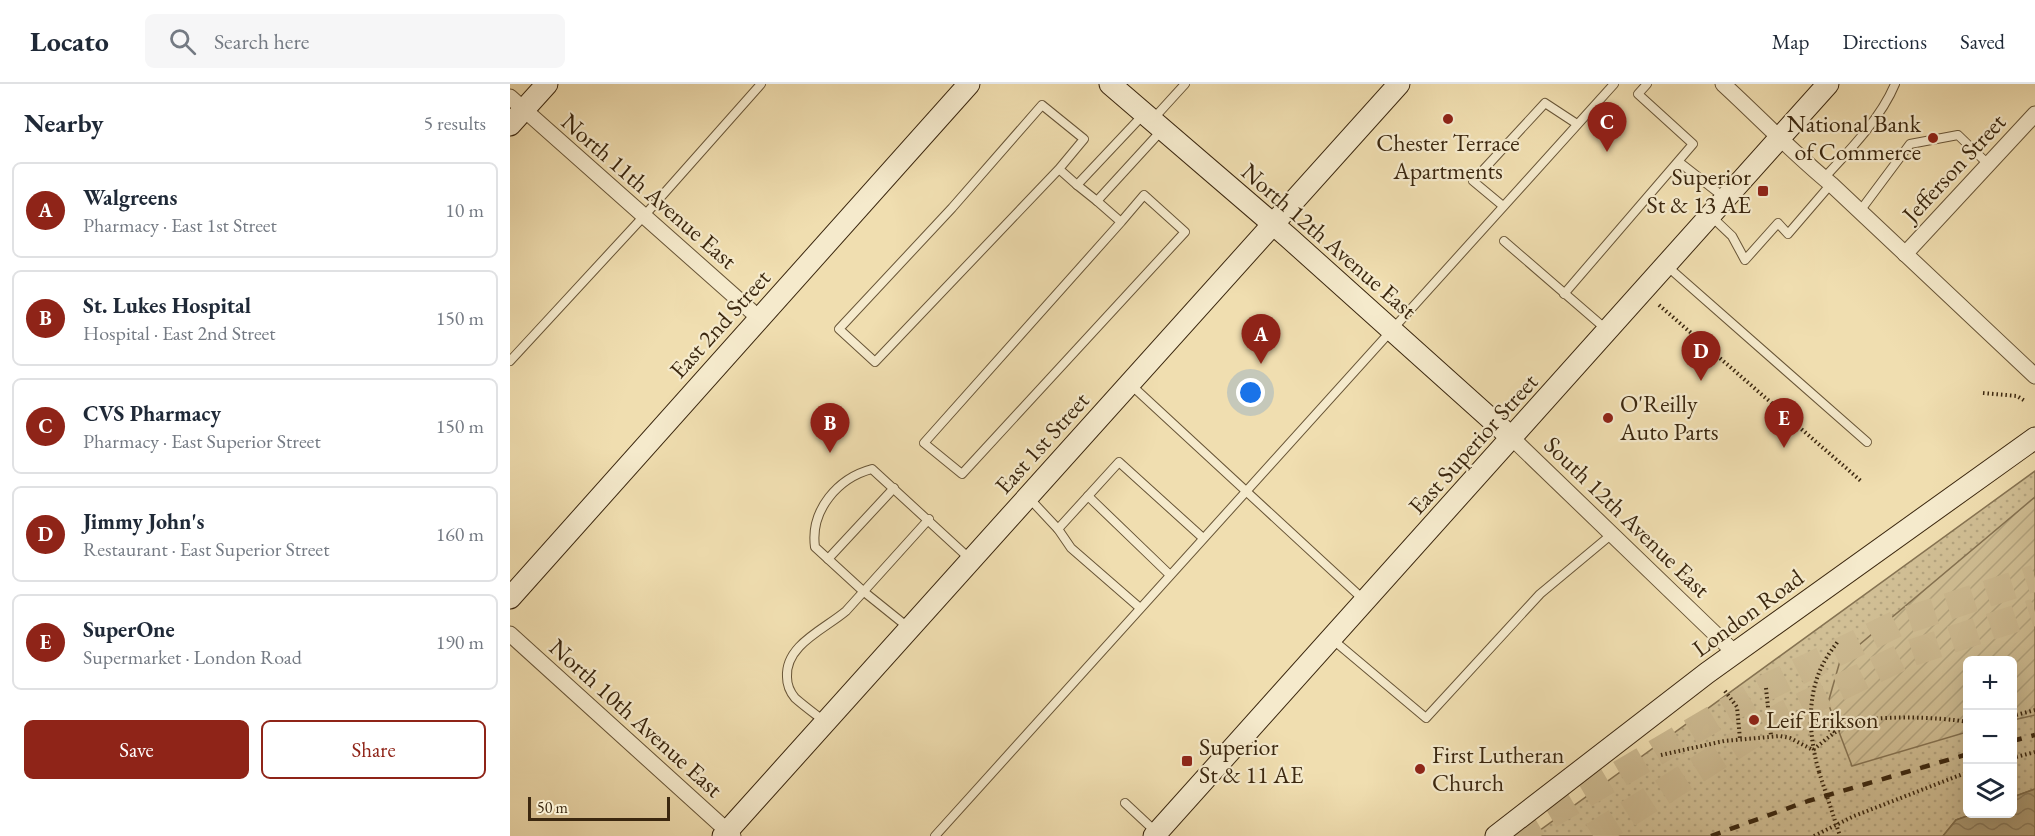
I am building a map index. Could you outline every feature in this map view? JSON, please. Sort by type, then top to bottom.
[{"type":"street","points":[[515,110],[547,84]]},
{"type":"street","name":"East 2nd Street","points":[[510,598],[969,84]]},
{"type":"street","name":"North 12th Avenue East","points":[[1110,84],[1273,224],[1512,438]]},
{"type":"street","name":"East 1st Street","points":[[728,834],[825,722],[1399,84]]},
{"type":"street","points":[[1723,84],[2035,376]]},
{"type":"street","name":"East Superior Street","points":[[1155,834],[1828,84]]},
{"type":"street","name":"North 11th Avenue East","points":[[515,110],[644,216],[759,318]]},
{"type":"street","name":"Jefferson Street","points":[[1905,254],[2035,114]]},
{"type":"street","name":"South 12th Avenue East","points":[[1512,438],[1735,653]]},
{"type":"street","name":"London Road","points":[[1496,836],[1707,673],[2035,438]]},
{"type":"street","name":"North 10th Avenue East","points":[[510,634],[728,834]]},
{"type":"lane","points":[[510,361],[644,216],[761,84]]},
{"type":"lane","points":[[1097,201],[1153,121],[1185,84]]},
{"type":"lane","points":[[935,836],[1614,84]]},
{"type":"lane","points":[[1564,294],[1693,144],[1638,94],[1647,84]]},
{"type":"lane","points":[[1711,216],[1732,236],[1745,260],[1778,224],[1788,234],[1889,97],[1895,84]]},
{"type":"lane","points":[[1503,206],[1473,181],[1545,103],[1577,124]]},
{"type":"lane","points":[[1042,105],[1084,139],[1059,169],[875,362],[839,329],[952,208],[1042,105]]},
{"type":"lane","points":[[1077,185],[1153,121]]},
{"type":"lane","points":[[1860,211],[1910,144],[1958,135],[1988,164]]},
{"type":"lane","points":[[1678,162],[1726,198]]},
{"type":"lane","points":[[1059,169],[1121,222]]},
{"type":"lane","points":[[1144,195],[1185,232],[962,474],[924,443],[1121,222],[1144,195]]},
{"type":"lane","points":[[1504,241],[1608,331]]},
{"type":"lane","points":[[1667,266],[1867,442]]},
{"type":"lane","points":[[1130,384],[1365,601]]},
{"type":"lane","points":[[1058,529],[1119,462],[1203,538]]},
{"type":"lane","points":[[909,629],[815,547],[816,519],[834,491],[844,481],[872,469],[971,560]]},
{"type":"lane","points":[[828,559],[894,488]]},
{"type":"lane","points":[[1088,496],[1170,575]]},
{"type":"lane","points":[[1028,497],[1058,529],[1071,548],[1140,608]]},
{"type":"lane","points":[[825,722],[794,697],[787,681],[786,670],[791,655],[811,636],[833,622],[929,519]]},
{"type":"lane","points":[[1332,639],[1426,718],[1540,594],[1612,534]]},
{"type":"lane","points":[[1125,803],[1155,834]]},
{"type":"path","points":[[1659,305],[1861,481]]},
{"type":"path","points":[[1983,393],[2017,396],[2025,400]]},
{"type":"path","points":[[1839,640],[1822,664],[1811,702],[1813,750],[1840,836]]},
{"type":"path","points":[[1766,688],[1772,736]]},
{"type":"path","points":[[1725,691],[1737,707],[1740,739]]},
{"type":"path","points":[[2017,715],[2035,710]]},
{"type":"path","points":[[1813,750],[1837,732],[1854,723],[1876,718],[1963,721]]},
{"type":"path","points":[[1812,723],[1837,732]]},
{"type":"path","points":[[1661,755],[1724,741],[1772,736],[1790,738],[1813,750]]},
{"type":"path","points":[[2017,757],[2035,752]]},
{"type":"path","points":[[1814,836],[1854,816],[1963,774]]},
{"type":"shaded area","points":[[2035,471],[2035,789],[2017,796],[2017,656],[1963,656],[1963,818],[1956,820],[1943,836],[1532,836]]},
{"type":"shaded area","points":[[2035,497],[2035,715],[2017,719],[2017,656],[1963,656],[1963,733],[1852,766],[1828,703],[1840,661]]},
{"type":"water","points":[[2035,789],[2035,836],[1943,836],[1956,820],[1963,818],[2017,818],[2017,796]]},
{"type":"tunnel","points":[[1514,836],[1769,686],[1898,623],[2035,578]]},
{"type":"tunnel","points":[[1593,836],[1785,714],[1908,654],[2035,612]]},
{"type":"railway","points":[[2017,740],[2035,735]]},
{"type":"railway","points":[[1711,836],[1808,801],[1963,755]]},
{"type":"place","name":"Chester Terrace Apartments","points":[[1448,119]]},
{"type":"place","name":"National Bank of Commerce","points":[[1933,138]]},
{"type":"place","name":"CVS Pharmacy","points":[[1607,152]]},
{"type":"place","name":"Superior St & 13 AE","points":[[1763,191]]},
{"type":"place","name":"Walgreens","points":[[1261,364]]},
{"type":"place","name":"Jimmy John's","points":[[1701,381]]},
{"type":"place","name":"O'Reilly Auto Parts","points":[[1608,418]]},
{"type":"place","name":"SuperOne","points":[[1784,448]]},
{"type":"place","name":"St. Lukes Hospital","points":[[830,453]]},
{"type":"place","name":"Leif Erikson","points":[[1754,720]]},
{"type":"place","name":"Superior St & 11 AE","points":[[1187,761]]},
{"type":"place","name":"First Lutheran Church","points":[[1420,769]]}]
